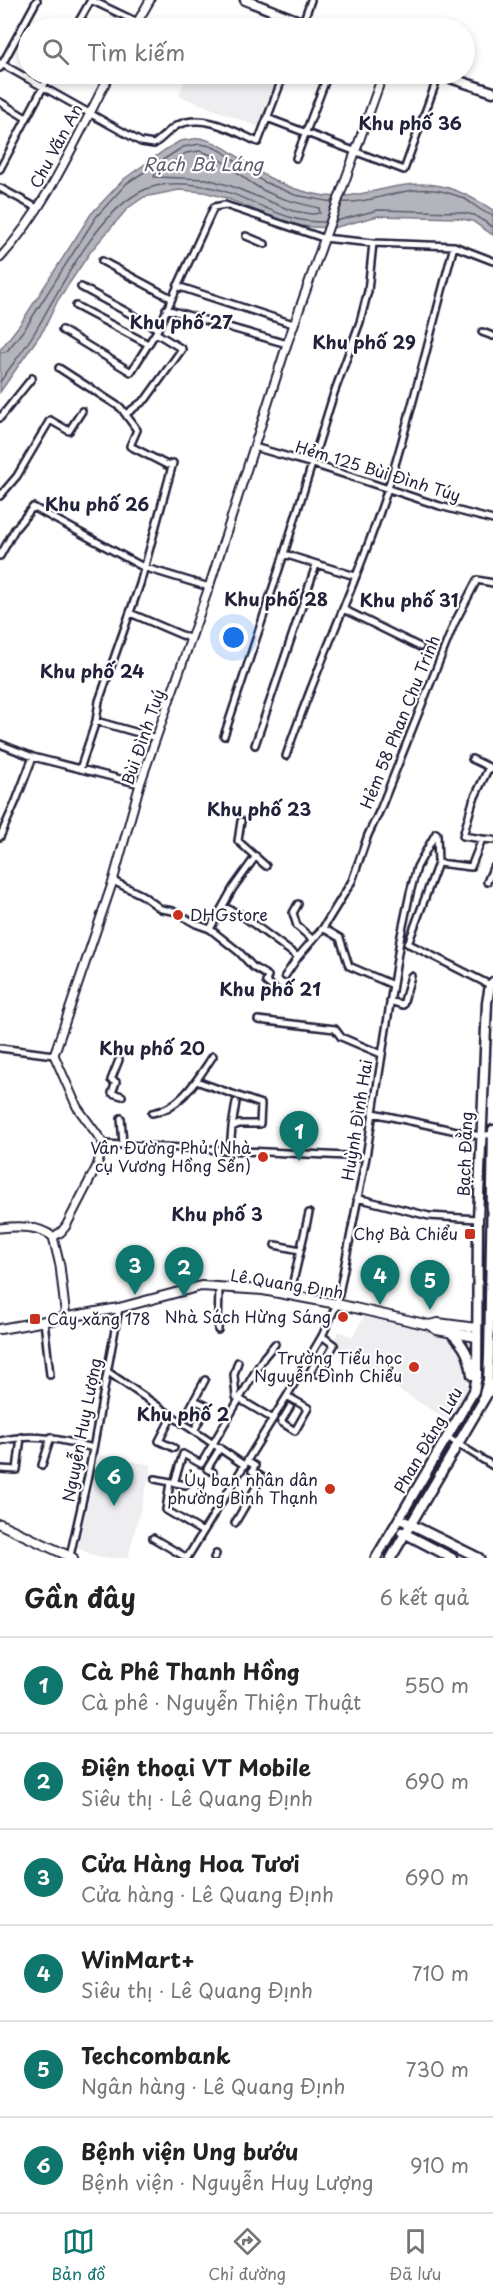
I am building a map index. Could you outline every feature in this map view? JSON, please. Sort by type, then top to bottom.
[{"type":"main road","points":[[245,0],[284,18]]},
{"type":"main road","points":[[469,84],[493,92]]},
{"type":"main road","name":"Bạch Đằng","points":[[476,1333],[480,1136],[487,1003],[492,985]]},
{"type":"main road","name":"Bạch Đằng","points":[[491,1330],[493,1130]]},
{"type":"main road","name":"Lê Quang Định","points":[[0,1329],[119,1308],[201,1286],[263,1290],[429,1325],[452,1334],[476,1333]]},
{"type":"main road","name":"Lê Quang Định","points":[[429,1325],[438,1323],[476,1333]]},
{"type":"main road","points":[[476,1333],[491,1330]]},
{"type":"main road","name":"Phan Đăng Lưu","points":[[483,1398],[488,1380],[491,1330]]},
{"type":"main road","name":"Phan Đăng Lưu","points":[[376,1558],[474,1391],[477,1376],[476,1333]]},
{"type":"main road","points":[[452,1334],[468,1353],[474,1391]]},
{"type":"main road","name":"Phan Đăng Lưu","points":[[390,1558],[493,1384]]},
{"type":"main road","points":[[400,1519],[479,1558]]},
{"type":"main road","points":[[0,1524],[71,1557]]},
{"type":"main road","points":[[394,1528],[452,1558]]},
{"type":"street","points":[[27,18],[37,0]]},
{"type":"street","points":[[81,18],[91,0],[123,18]]},
{"type":"street","points":[[139,18],[150,0]]},
{"type":"street","points":[[305,18],[311,0]]},
{"type":"street","points":[[18,34],[1,65],[18,74]]},
{"type":"street","points":[[37,84],[141,142],[154,144],[176,126],[200,121],[224,126],[258,142],[280,84]]},
{"type":"street","points":[[0,169],[45,84]]},
{"type":"street","name":"Chu Văn An","points":[[0,258],[16,240],[37,208],[105,84]]},
{"type":"street","points":[[296,158],[324,84]]},
{"type":"street","points":[[354,152],[379,84]]},
{"type":"street","points":[[267,118],[404,170],[435,84]]},
{"type":"street","points":[[0,102],[26,118]]},
{"type":"street","name":"Bùi Đình Tuý","points":[[54,1055],[113,881],[140,784],[209,587],[293,324],[354,152]]},
{"type":"street","points":[[0,188],[37,208]]},
{"type":"street","points":[[62,330],[131,372],[157,331],[214,207],[225,205],[323,238],[373,243],[454,246],[493,261]]},
{"type":"street","points":[[246,236],[266,244]]},
{"type":"street","points":[[225,736],[314,464],[334,393],[360,322],[368,291],[373,243]]},
{"type":"street","points":[[286,756],[310,687],[343,609],[388,488],[454,246]]},
{"type":"street","points":[[102,261],[171,298]]},
{"type":"street","points":[[177,286],[293,324]]},
{"type":"street","points":[[81,287],[182,348],[146,399],[126,414]]},
{"type":"street","points":[[76,306],[148,344]]},
{"type":"street","points":[[166,309],[287,344]]},
{"type":"street","points":[[482,332],[493,336]]},
{"type":"street","points":[[59,368],[126,414],[137,429],[130,447],[167,465],[173,463],[132,605],[99,701],[96,721],[80,769]]},
{"type":"street","points":[[0,418],[32,378]]},
{"type":"street","points":[[0,496],[17,476],[50,420],[69,431],[82,411]]},
{"type":"street","name":"Hẻm 125 Bùi Đình Túy","points":[[254,447],[314,464],[440,506],[493,520]]},
{"type":"street","points":[[0,556],[15,529],[33,507],[143,567],[209,587]]},
{"type":"street","points":[[284,554],[355,576]]},
{"type":"street","points":[[255,745],[316,565]]},
{"type":"street","name":"Hẻm 58 Phan Chu Trinh","points":[[285,976],[323,928],[352,881],[368,835],[457,619],[477,580],[493,583]]},
{"type":"street","points":[[343,609],[420,647]]},
{"type":"street","points":[[129,613],[191,639]]},
{"type":"street","points":[[96,721],[156,738]]},
{"type":"street","points":[[0,744],[33,757],[140,784]]},
{"type":"street","points":[[0,837],[33,757]]},
{"type":"street","points":[[472,759],[491,768],[473,801],[463,836],[493,840]]},
{"type":"street","points":[[241,821],[238,841],[266,866]]},
{"type":"street","name":"Huỳnh Đình Hai","points":[[187,1558],[287,1396],[322,1336],[337,1304],[366,1157],[400,940],[413,877],[436,833],[438,862]]},
{"type":"street","points":[[408,944],[438,862],[471,867],[482,839]]},
{"type":"street","points":[[210,929],[233,888],[256,856]]},
{"type":"street","points":[[487,882],[493,868]]},
{"type":"street","points":[[113,881],[142,895],[161,909],[173,910],[196,924],[210,929],[239,952],[253,967],[268,976],[266,982],[276,990]]},
{"type":"street","points":[[298,904],[292,913],[297,926],[313,940]]},
{"type":"street","points":[[224,907],[240,914],[298,957]]},
{"type":"street","points":[[323,928],[340,938],[349,966],[393,984]]},
{"type":"street","points":[[400,940],[492,985]]},
{"type":"street","points":[[390,1001],[403,1005],[411,976]]},
{"type":"street","points":[[258,1020],[334,1029],[341,1037],[381,1054]]},
{"type":"street","points":[[0,1048],[54,1055],[77,1107],[104,1143]]},
{"type":"street","points":[[152,1113],[168,1109],[176,1104],[213,1056]]},
{"type":"street","points":[[120,1060],[111,1080],[116,1082],[112,1093],[122,1096]]},
{"type":"street","points":[[195,1082],[216,1087],[261,1104],[260,1124],[232,1126]]},
{"type":"street","points":[[230,1150],[236,1102]]},
{"type":"street","points":[[373,1113],[480,1136],[493,1135]]},
{"type":"street","points":[[121,1118],[123,1144]]},
{"type":"street","points":[[104,1143],[366,1157]]},
{"type":"street","points":[[52,1237],[66,1226],[97,1166],[104,1143]]},
{"type":"street","points":[[357,1197],[429,1216],[478,1219]]},
{"type":"street","points":[[290,1295],[309,1213]]},
{"type":"street","points":[[0,1228],[25,1227],[42,1231],[52,1237],[60,1266],[66,1318]]},
{"type":"street","points":[[275,1245],[300,1250]]},
{"type":"street","points":[[218,1330],[219,1287]]},
{"type":"street","name":"Nguyễn Huy Lượng","points":[[71,1557],[119,1308]]},
{"type":"street","points":[[44,1320],[50,1375]]},
{"type":"street","points":[[318,1374],[334,1344],[322,1336]]},
{"type":"street","points":[[213,1472],[207,1469],[239,1400],[264,1357],[275,1344]]},
{"type":"street","points":[[238,1362],[234,1375],[234,1389],[239,1400],[273,1419]]},
{"type":"street","points":[[108,1372],[217,1446],[255,1466],[252,1471],[262,1477],[235,1523]]},
{"type":"street","points":[[182,1423],[205,1380]]},
{"type":"street","points":[[287,1396],[308,1408],[295,1431],[281,1422],[290,1407]]},
{"type":"street","points":[[194,1400],[207,1406],[194,1431]]},
{"type":"street","points":[[172,1416],[159,1440],[174,1448]]},
{"type":"street","points":[[0,1441],[21,1437],[51,1437],[93,1448]]},
{"type":"street","points":[[0,1469],[16,1470],[21,1437]]},
{"type":"street","points":[[42,1465],[51,1437]]},
{"type":"street","points":[[447,1437],[493,1466]]},
{"type":"street","points":[[203,1532],[166,1510],[172,1483],[183,1454],[201,1464],[217,1446]]},
{"type":"street","points":[[155,1479],[186,1485]]},
{"type":"street","points":[[153,1538],[187,1558]]},
{"type":"shaded area","points":[[183,84],[275,84],[259,127],[179,96]]},
{"type":"shaded area","name":"Trường Tiểu học Nguyễn Đình Chiểu","points":[[365,1315],[440,1334],[462,1351],[468,1389],[449,1421],[337,1348],[334,1340],[339,1331],[352,1337]]},
{"type":"shaded area","points":[[99,1455],[152,1465],[128,1558],[99,1558],[78,1548]]},
{"type":"water","name":"Rạch Bà Láng","points":[[201,138],[227,149],[271,179],[317,195],[348,196],[415,184],[429,184],[453,189],[493,210],[493,235],[472,221],[457,218],[378,216],[333,228],[310,227],[289,224],[226,198],[204,192],[179,190],[144,197],[128,208],[91,251],[58,300],[44,329],[0,392],[0,350],[21,323],[91,214],[124,179],[165,150],[180,141]]},
{"type":"place","name":"DHGstore","points":[[178,915]]},
{"type":"place","name":"Vân Đường Phủ (Nhà cụ Vương Hồng Sển)","points":[[263,1157]]},
{"type":"place","name":"Cà Phê Thanh Hồng","points":[[299,1161]]},
{"type":"place","name":"Chợ Bà Chiểu","points":[[470,1234]]},
{"type":"place","name":"Cửa Hàng Hoa Tươi","points":[[135,1295]]},
{"type":"place","name":"Điện thoại VT Mobile","points":[[184,1297]]},
{"type":"place","name":"WinMart+","points":[[380,1305]]},
{"type":"place","name":"Techcombank","points":[[430,1310]]},
{"type":"place","name":"Nhà Sách Hừng Sáng","points":[[343,1317]]},
{"type":"place","name":"Cây xăng 178","points":[[35,1319]]},
{"type":"place","name":"Trường Tiểu học Nguyễn Đình Chiểu","points":[[414,1367]]},
{"type":"place","name":"Ủy ban nhân dân phường Bình Thạnh","points":[[330,1489]]},
{"type":"place","name":"Bệnh viện Ung bướu","points":[[114,1506]]},
{"type":"district","name":"Khu phố 36","points":[[410,124]]},
{"type":"district","name":"Khu phố 27","points":[[181,323]]},
{"type":"district","name":"Khu phố 29","points":[[364,343]]},
{"type":"district","name":"Khu phố 26","points":[[97,505]]},
{"type":"district","name":"Khu phố 28","points":[[276,600]]},
{"type":"district","name":"Khu phố 31","points":[[409,601]]},
{"type":"district","name":"Khu phố 24","points":[[92,672]]},
{"type":"district","name":"Khu phố 23","points":[[259,810]]},
{"type":"district","name":"Khu phố 21","points":[[270,990]]},
{"type":"district","name":"Khu phố 20","points":[[152,1049]]},
{"type":"district","name":"Khu phố 3","points":[[217,1215]]},
{"type":"district","name":"Khu phố 2","points":[[183,1415]]}]
